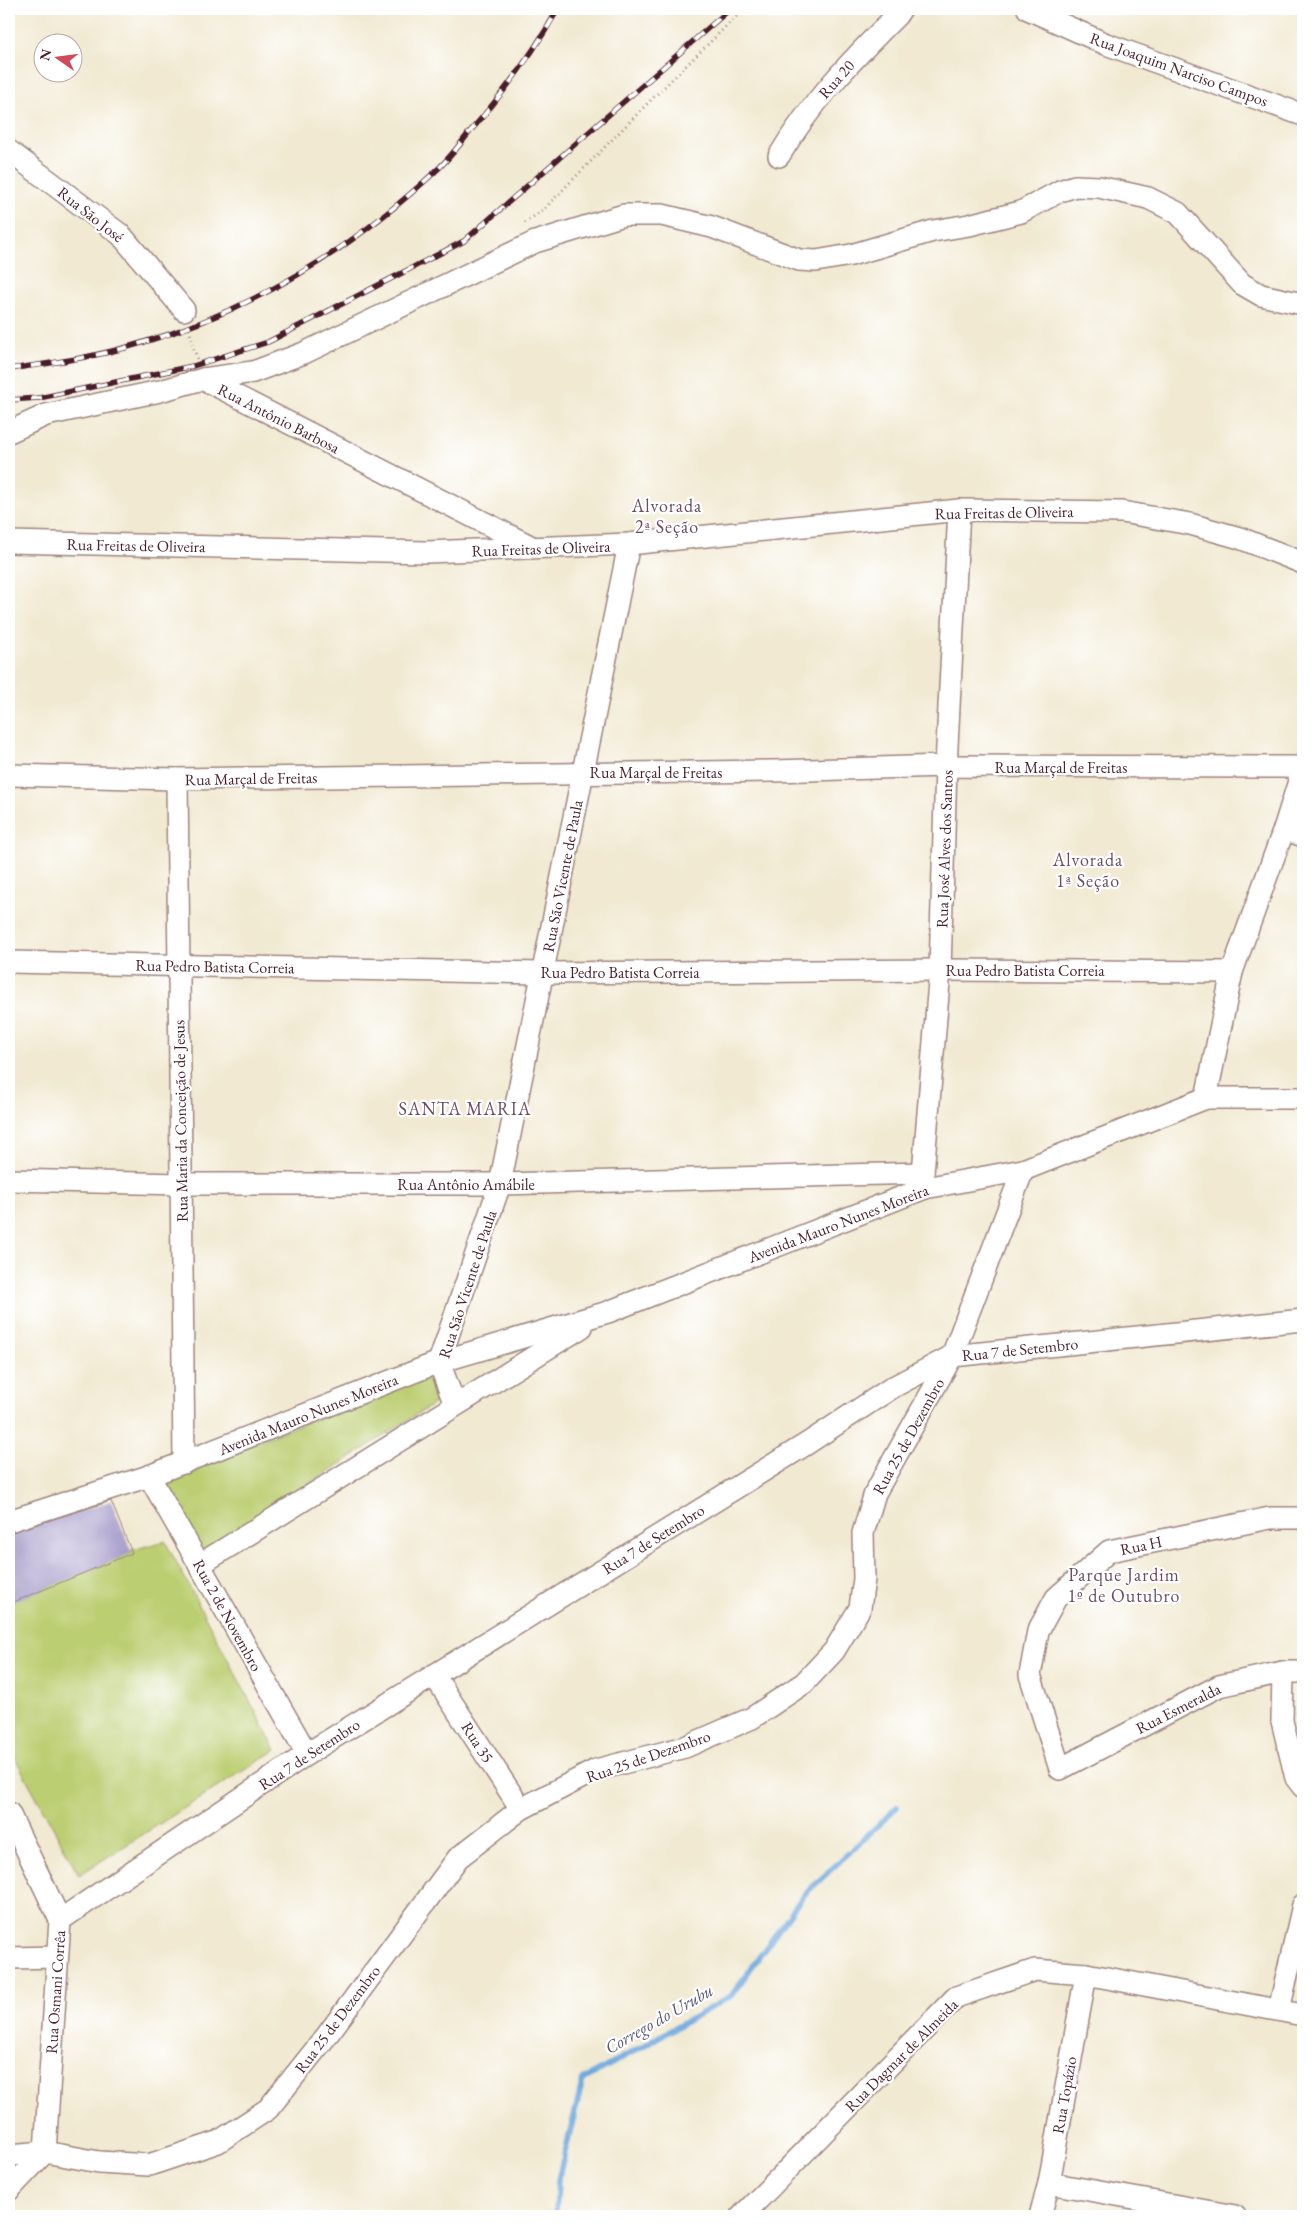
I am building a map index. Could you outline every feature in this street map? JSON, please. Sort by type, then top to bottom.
[{"type":"street","name":"Rua 20","points":[[780,156],[796,127],[844,68],[901,9]]},
{"type":"street","name":"Rua Joaquim Narciso Campos","points":[[1028,9],[1106,44],[1303,115]]},
{"type":"street","name":"Rua São José","points":[[9,151],[121,235],[184,310]]},
{"type":"street","points":[[203,379],[253,372],[304,353],[535,242],[624,215],[662,215],[712,228],[800,260],[816,261],[851,255],[933,231],[969,225],[1021,212],[1060,191],[1076,186],[1099,187],[1148,198],[1178,212],[1242,284],[1261,295],[1303,304]]},
{"type":"street","name":"Rua Antônio Barbosa","points":[[9,432],[46,415],[160,391],[203,379],[536,549]]},
{"type":"street","name":"Rua Freitas de Oliveira","points":[[9,542],[426,552],[629,544],[959,510],[1122,512],[1190,524],[1240,538],[1303,563]]},
{"type":"street","name":"Rua José Alves dos Santos","points":[[924,1180],[940,970],[946,766],[959,510]]},
{"type":"street","name":"Rua São Vicente de Paula","points":[[455,1405],[440,1362],[500,1184],[629,544]]},
{"type":"street","name":"Rua Marçal de Freitas","points":[[9,775],[176,779],[583,772],[773,771],[946,766],[1303,768]]},
{"type":"street","points":[[1206,1098],[1232,972],[1293,833],[1303,768]]},
{"type":"street","name":"Rua Maria da Conceição de Jesus","points":[[176,779],[184,1463]]},
{"type":"street","name":"Rua Pedro Batista Correia","points":[[9,962],[543,973],[940,970],[1232,972]]},
{"type":"street","name":"Avenida Mauro Nunes Moreira","points":[[9,1521],[149,1476],[440,1362],[608,1312],[924,1180],[1023,1170],[1206,1098],[1303,1098]]},
{"type":"street","name":"Rua 25 de Dezembro","points":[[9,2155],[45,2152],[99,2162],[150,2164],[218,2142],[268,2109],[328,2034],[458,1858],[521,1809],[596,1770],[685,1747],[743,1721],[804,1683],[834,1651],[860,1608],[864,1579],[863,1533],[875,1493],[952,1356],[1023,1170]]},
{"type":"street","name":"Rua Antônio Amábile","points":[[9,1180],[181,1184],[500,1184],[924,1180]]},
{"type":"street","name":"Avenida Mauro Nunes Moreira","points":[[199,1565],[608,1312]]},
{"type":"street","name":"Rua 7 de Setembro","points":[[60,1920],[306,1754],[808,1443],[893,1387],[952,1356],[1303,1320]]},
{"type":"street","name":"Rua 2 de Novembro","points":[[149,1476],[306,1754]]},
{"type":"street","name":"Rua H","points":[[1060,1769],[1030,1674],[1038,1631],[1056,1598],[1109,1551],[1270,1518],[1303,1518]]},
{"type":"street","points":[[1293,1672],[1282,1721],[1296,1778],[1303,1786]]},
{"type":"street","name":"Rua Esmeralda","points":[[1060,1769],[1219,1686],[1293,1672]]},
{"type":"street","name":"Rua 35","points":[[434,1675],[521,1809]]},
{"type":"street","name":"Rua Osmani Corrêa","points":[[9,1813],[60,1920],[45,2152]]},
{"type":"street","points":[[1279,2010],[1303,1905]]},
{"type":"street","points":[[9,1958],[57,1957]]},
{"type":"street","name":"Rua Dagmar de Almeida","points":[[742,2216],[956,1997],[1035,1970],[1086,1974],[1303,2016]]},
{"type":"street","name":"Rua Topázio","points":[[1040,2216],[1049,2183],[1086,1974]]},
{"type":"street","points":[[9,2190],[45,2152]]},
{"type":"street","points":[[1049,2183],[1235,2216]]},
{"type":"path","points":[[522,226],[545,208],[744,9]]},
{"type":"path","points":[[184,310],[203,379]]},
{"type":"green space","points":[[428,1375],[435,1403],[200,1554],[159,1480]]},
{"type":"green space","points":[[165,1541],[276,1750],[79,1875],[9,1747],[9,1584]]},
{"type":"building","points":[[111,1501],[132,1553],[9,1604],[9,1533]]},
{"type":"waterway","name":"Corrego do Urubu","points":[[556,2216],[558,2180],[583,2080],[731,1996],[803,1896],[897,1807]]},
{"type":"railway","points":[[9,369],[106,353],[180,330],[221,314],[260,295],[336,251],[372,225],[439,168],[516,74],[558,9]]},
{"type":"railway","points":[[9,400],[39,398],[193,366],[268,342],[464,241],[730,9]]},
{"type":"district","name":"Alvorada 2ª Seção","points":[[667,516]]},
{"type":"district","name":"Alvorada 1ª Seção","points":[[1088,870]]},
{"type":"district","name":"SANTA MARIA","points":[[465,1109]]},
{"type":"district","name":"Parque Jardim 1º de Outubro","points":[[1124,1585]]}]
